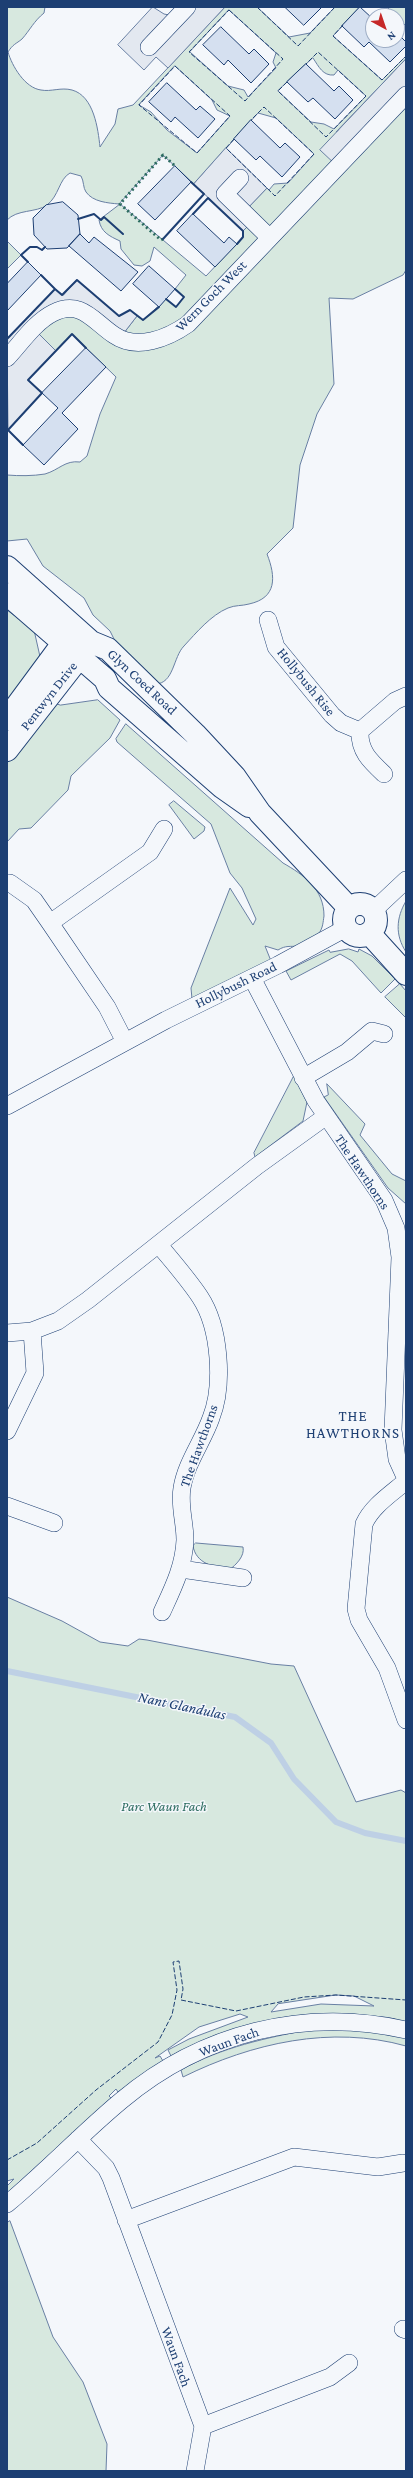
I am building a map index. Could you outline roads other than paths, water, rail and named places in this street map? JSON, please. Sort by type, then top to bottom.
[{"type":"street","points":[[149,47],[188,7]]},
{"type":"street","name":"Wern Goch West","points":[[7,358],[45,319],[53,313],[73,308],[84,311],[120,338],[139,342],[166,338],[188,324],[269,237],[406,95]]},
{"type":"street","points":[[240,178],[225,194],[269,237]]},
{"type":"street","name":"Glyn Coed Road","points":[[7,567],[69,635],[85,649],[105,679],[109,688],[222,787],[260,813]]},
{"type":"street","name":"Glyn Coed Road","points":[[7,594],[69,635]]},
{"type":"street","name":"Hollybush Rise","points":[[268,620],[276,647],[332,715],[341,723],[360,731]]},
{"type":"street","name":"Pentwyn Drive","points":[[7,719],[69,635]]},
{"type":"street","name":"Glyn Coed Road","points":[[85,649],[108,649],[160,697],[235,778],[260,813],[347,918],[354,935],[370,933]]},
{"type":"street","name":"Pentwyn Drive","points":[[7,750],[85,649]]},
{"type":"street","name":"Glyn Coed Road","points":[[58,685],[73,682],[109,688]]},
{"type":"street","points":[[384,774],[364,753],[360,742],[360,731],[395,701],[406,696]]},
{"type":"street","points":[[50,923],[150,852],[164,828]]},
{"type":"street","points":[[372,911],[406,880]]},
{"type":"street","points":[[10,882],[34,900],[107,1006],[125,1042]]},
{"type":"street","points":[[347,918],[364,905],[372,911],[375,924],[370,933],[406,974]]},
{"type":"street","name":"Hollybush Road","points":[[7,1106],[187,1009],[252,978],[347,918]]},
{"type":"street","name":"The Hawthorns","points":[[252,978],[303,1078],[325,1116],[401,1226],[400,1364],[393,1408],[394,1445],[397,1459],[406,1480],[372,1511],[364,1524],[356,1609],[359,1620],[387,1668],[406,1720]]},
{"type":"street","points":[[303,1078],[347,1052],[372,1031],[384,1034]]},
{"type":"street","points":[[7,1333],[32,1331],[58,1321],[159,1245],[257,1166],[325,1116]]},
{"type":"street","name":"The Hawthorns","points":[[159,1245],[201,1298],[215,1335],[219,1366],[217,1399],[212,1416],[182,1487],[181,1504],[185,1537],[181,1569],[162,1612]]},
{"type":"street","points":[[7,1431],[35,1373],[32,1331]]},
{"type":"street","points":[[7,1506],[54,1523]]},
{"type":"street","points":[[181,1569],[243,1578]]},
{"type":"street","name":"Waun Fach","points":[[7,2204],[140,2086],[205,2048],[230,2039],[290,2023],[322,2021],[362,2022],[406,2030]]},
{"type":"street","name":"Waun Fach","points":[[78,2140],[106,2168],[203,2426]]},
{"type":"street","points":[[126,2220],[294,2157],[378,2167],[403,2163]]},
{"type":"street","points":[[195,2471],[203,2426],[330,2377],[349,2363]]},
{"type":"waterway","name":"Nant Glandulas","points":[[7,1671],[235,1717],[271,1743],[294,1779],[336,1822],[365,1833],[406,1841]]},
{"type":"district","name":"THE HAWTHORNS","points":[[353,1424]]},
{"type":"park label","name":"Parc Waun Fach","points":[[164,1807]]}]
